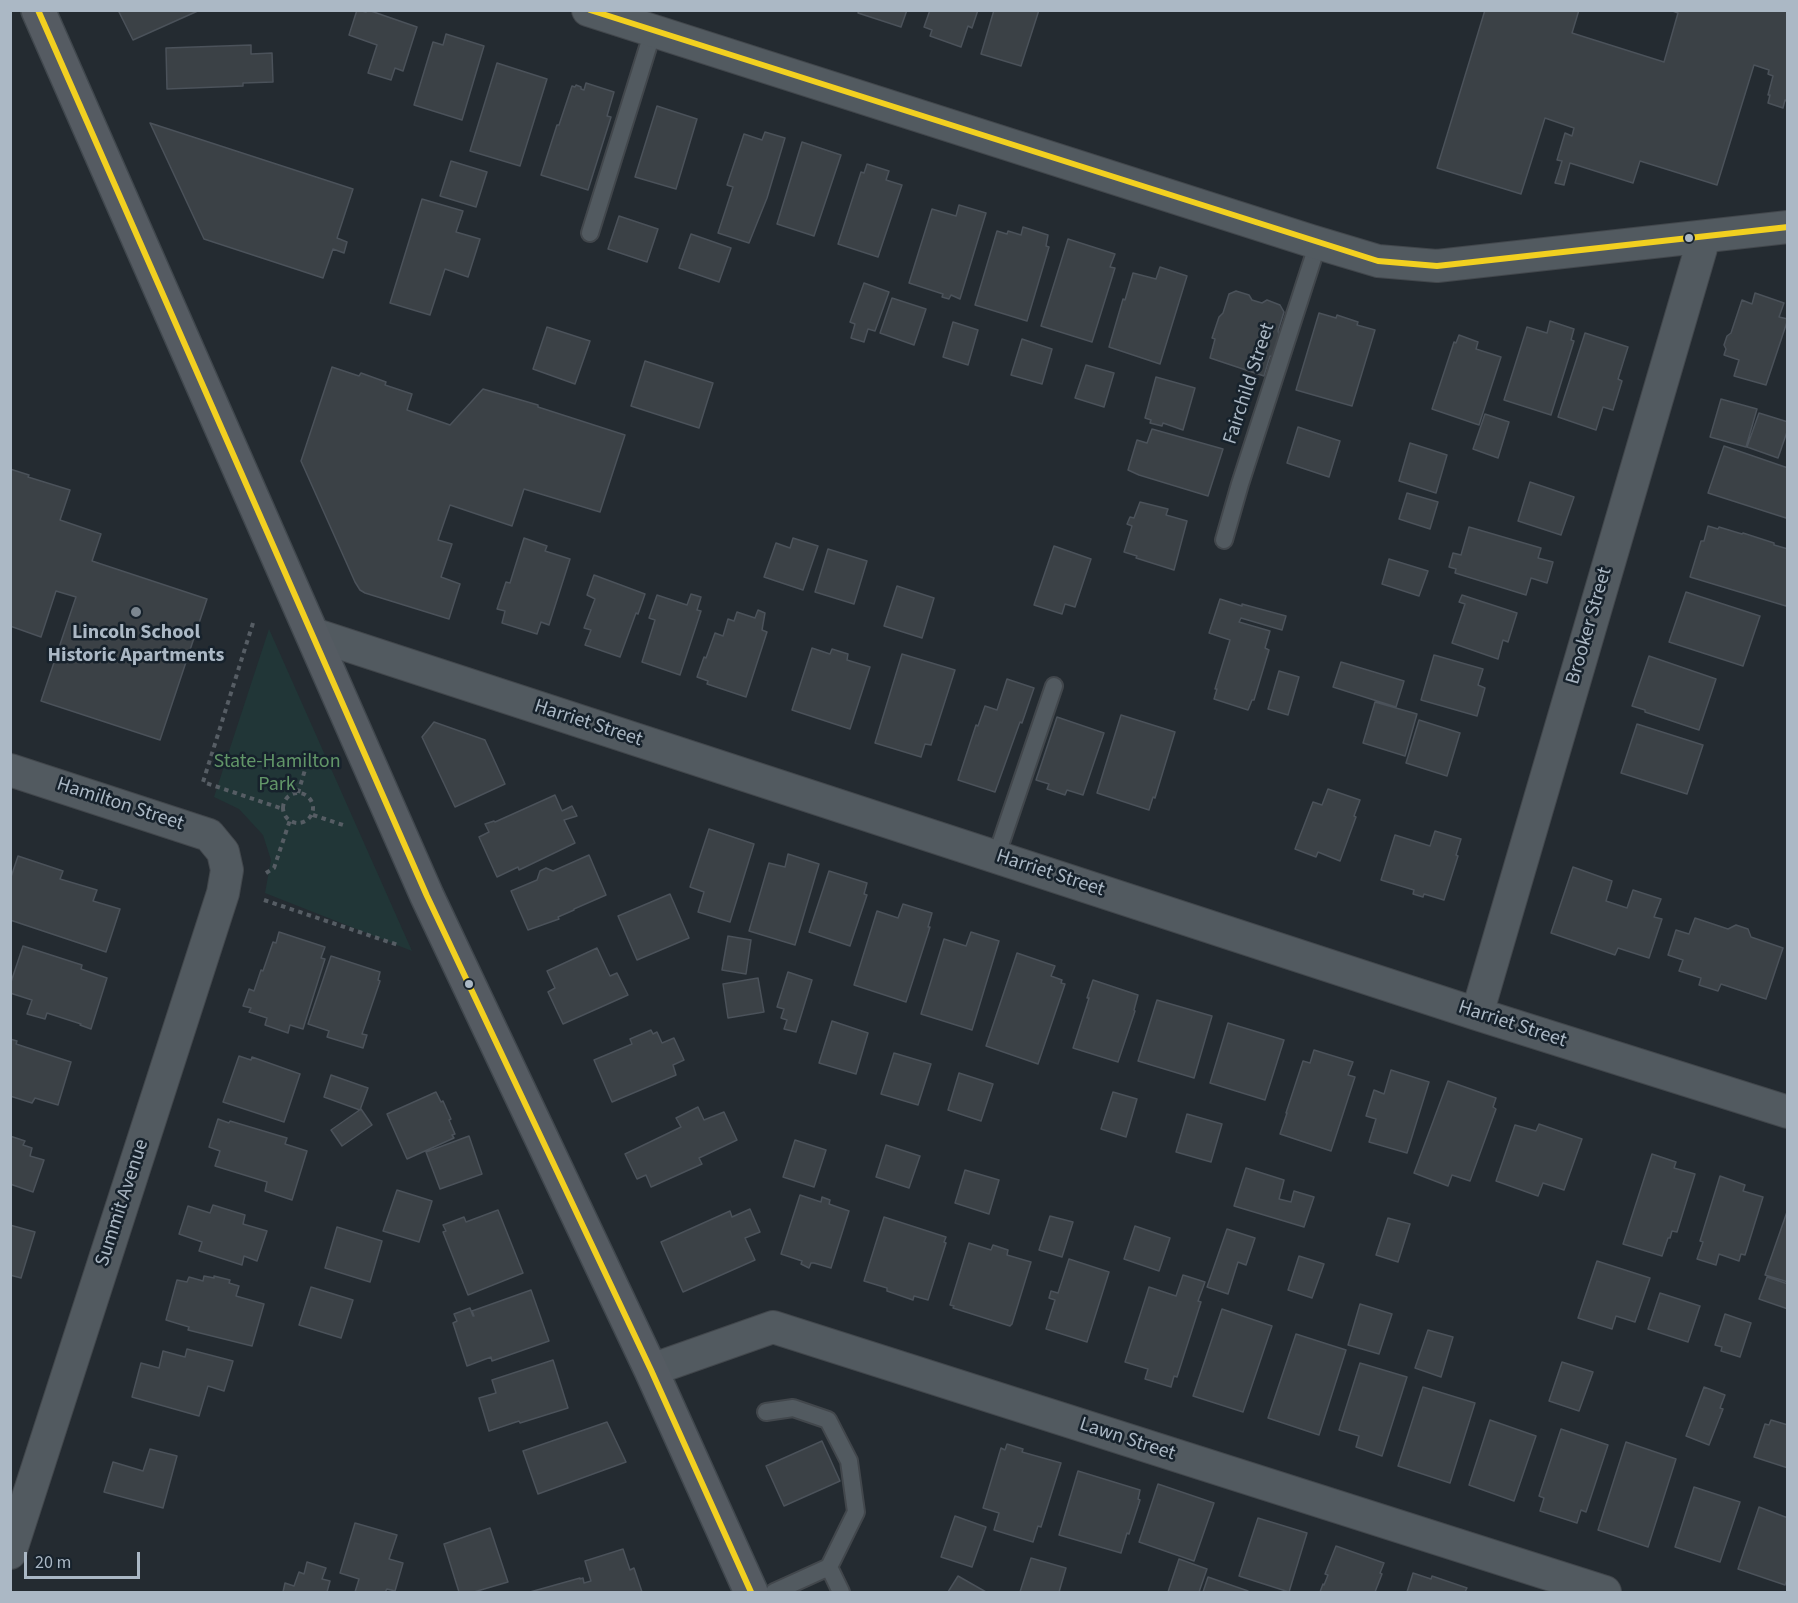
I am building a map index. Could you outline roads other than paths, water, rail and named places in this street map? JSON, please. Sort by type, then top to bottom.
[{"type":"main road","points":[[38,10],[428,896],[651,1370],[751,1593]]},
{"type":"street","points":[[588,10],[1378,261],[1437,266],[1788,228]]},
{"type":"street","name":"Brooker Street","points":[[1477,1014],[1704,238]]},
{"type":"street","name":"Harriet Street","points":[[313,634],[1477,1014],[1788,1113]]},
{"type":"street","name":"Hamilton Street","points":[[10,770],[209,835],[223,852]]},
{"type":"street","name":"Summit Avenue","points":[[10,1553],[223,893],[227,870],[223,852]]},
{"type":"street","name":"Lawn Street","points":[[651,1370],[773,1327],[1605,1593]]},
{"type":"lane","points":[[590,233],[653,32]]},
{"type":"lane","name":"Fairchild Street","points":[[1224,540],[1317,243]]},
{"type":"lane","points":[[996,856],[1054,686]]},
{"type":"lane","points":[[766,1412],[793,1408],[828,1420],[849,1461],[856,1512],[829,1567],[774,1593]]},
{"type":"lane","points":[[829,1567],[841,1593]]},
{"type":"place","name":"Lincoln School Historic Apartments","points":[[136,612]]},
{"type":"park label","name":"State-Hamilton Park","points":[[277,774]]}]
